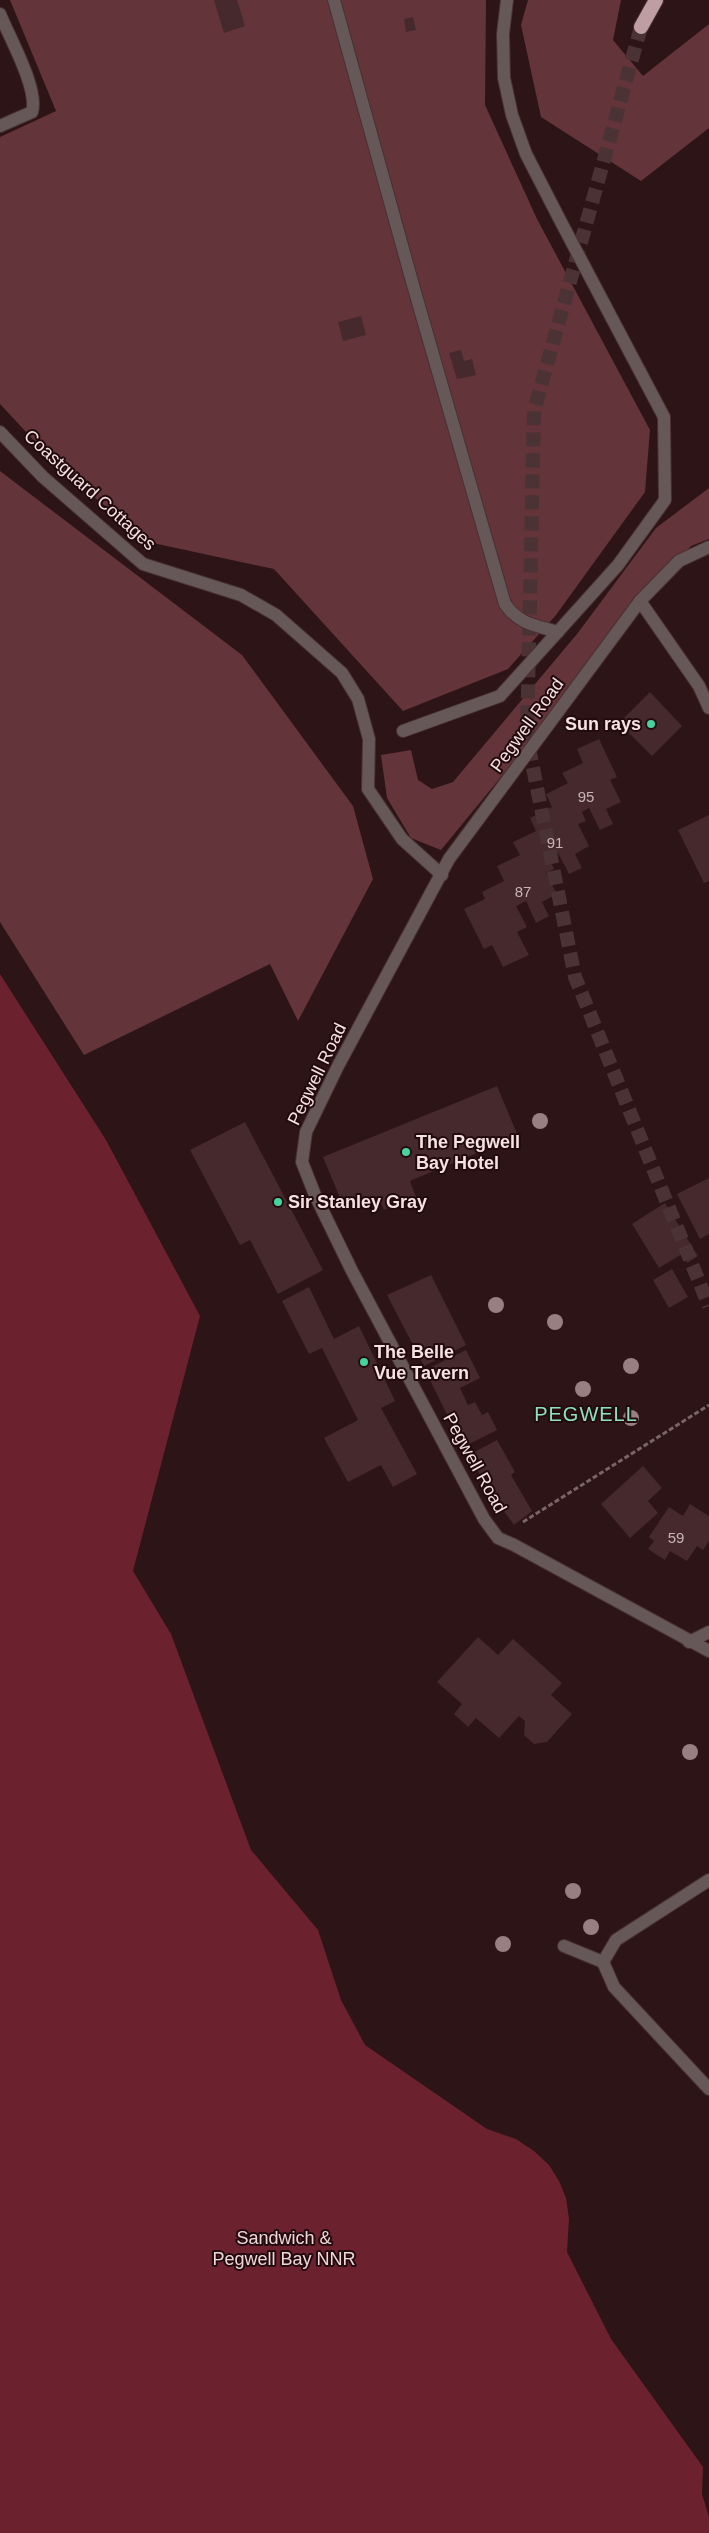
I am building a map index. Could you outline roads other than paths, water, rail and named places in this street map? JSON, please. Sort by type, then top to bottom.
[{"type":"highway","points":[[641,27],[656,0]]},
{"type":"street","points":[[334,0],[413,285],[505,604],[514,617],[524,622],[558,632]]},
{"type":"street","points":[[403,731],[500,696],[618,565],[665,500],[664,417],[526,154],[512,115],[504,78],[503,34],[507,0]]},
{"type":"street","points":[[0,14],[32,90],[35,103],[32,112],[0,126]]},
{"type":"street","name":"Coastguard Cottages","points":[[0,432],[44,477],[143,564],[241,595],[276,615],[342,673],[358,699],[369,739],[368,789],[402,839],[442,875]]},
{"type":"street","name":"Pegwell Road","points":[[709,547],[679,561],[640,601],[450,859],[382,983],[306,1132],[302,1162],[315,1195],[352,1271],[484,1519],[498,1538],[514,1545],[689,1642],[709,1651]]},
{"type":"street","points":[[640,601],[700,686],[709,708]]},
{"type":"street","points":[[689,1642],[709,1632]]},
{"type":"street","points":[[603,1962],[616,1940],[709,1880]]},
{"type":"street","points":[[564,1946],[603,1962],[614,1987],[709,2088]]},
{"type":"tunnel","points":[[641,27],[534,411],[527,738],[575,977],[709,1306]]},
{"type":"place","name":"Sun rays","points":[[651,724]]},
{"type":"place","name":"The Pegwell Bay Hotel","points":[[406,1152]]},
{"type":"place","name":"Sir Stanley Gray","points":[[278,1202]]},
{"type":"place","name":"The Belle Vue Tavern","points":[[364,1362]]},
{"type":"district","name":"PEGWELL","points":[[586,1414]]},
{"type":"park label","name":"Sandwich & Pegwell Bay NNR","points":[[284,2248]]}]
